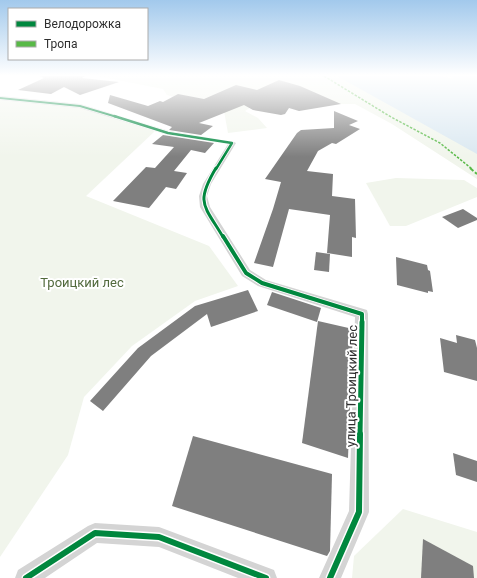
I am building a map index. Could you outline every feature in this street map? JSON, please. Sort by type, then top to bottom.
[{"type":"street","name":"улица Троицкий лес","points":[[50,103],[80,106],[168,133],[232,143],[207,184],[203,196],[205,207],[246,273],[262,284],[362,314],[358,512],[330,578]]},
{"type":"street","points":[[26,578],[95,533],[159,537],[266,578]]},
{"type":"green space","name":"Троицкий лес","points":[[0,103],[32,103],[76,107],[155,131],[86,196],[209,246],[238,286],[195,301],[132,346],[84,397],[68,455],[0,557]]},
{"type":"green space","points":[[195,103],[477,103],[477,179],[392,124],[355,104],[309,104],[251,107],[245,111],[258,118],[267,128],[228,133],[224,111]]},
{"type":"green space","points":[[396,178],[464,180],[477,188],[477,197],[406,226],[390,226],[366,183]]},
{"type":"green space","points":[[403,509],[477,532],[477,578],[352,578],[354,556]]},
{"type":"shaded area","points":[[385,103],[477,103],[477,154]]},
{"type":"building","points":[[108,103],[138,103],[148,106],[155,103],[341,104],[299,111],[289,108],[285,114],[281,115],[253,110],[244,105],[199,123],[213,126],[201,135],[169,130],[172,127]]},
{"type":"building","points":[[334,111],[358,121],[349,125],[360,129],[336,144],[332,143],[318,151],[307,171],[333,174],[332,196],[355,199],[356,238],[352,237],[352,257],[327,253],[330,215],[289,209],[273,267],[254,263],[281,182],[265,179],[297,133],[301,130],[334,128]]},
{"type":"building","points":[[163,135],[214,143],[205,153],[191,150],[174,171],[187,173],[176,189],[166,187],[149,208],[113,201],[146,167],[155,168],[174,147],[152,144]]},
{"type":"building","points":[[463,209],[477,218],[477,220],[458,228],[442,217]]},
{"type":"building","points":[[316,252],[330,254],[329,272],[314,270]]},
{"type":"building","points":[[396,257],[427,265],[428,270],[430,271],[433,292],[428,291],[428,293],[397,285]]},
{"type":"building","points":[[248,290],[258,311],[211,327],[207,314],[151,356],[103,411],[90,401],[138,348],[195,306]]},
{"type":"building","points":[[272,292],[321,308],[317,322],[267,305]]},
{"type":"building","points":[[318,321],[353,329],[348,458],[302,443]]},
{"type":"building","points":[[456,335],[475,340],[477,348],[477,381],[444,372],[440,338],[457,343]]},
{"type":"building","points":[[193,436],[332,474],[330,551],[327,556],[172,506]]},
{"type":"building","points":[[453,453],[477,461],[477,482],[456,475]]},
{"type":"building","points":[[423,539],[473,566],[474,578],[421,578]]},
{"type":"marked path","points":[[368,103],[440,143],[477,174]]},
{"type":"cycle path","points":[[50,103],[80,106],[168,133],[232,143],[207,184],[203,196],[205,207],[246,273],[262,283],[362,314],[359,512],[330,578]]},
{"type":"cycle path","points":[[26,578],[95,533],[159,537],[266,578]]}]
